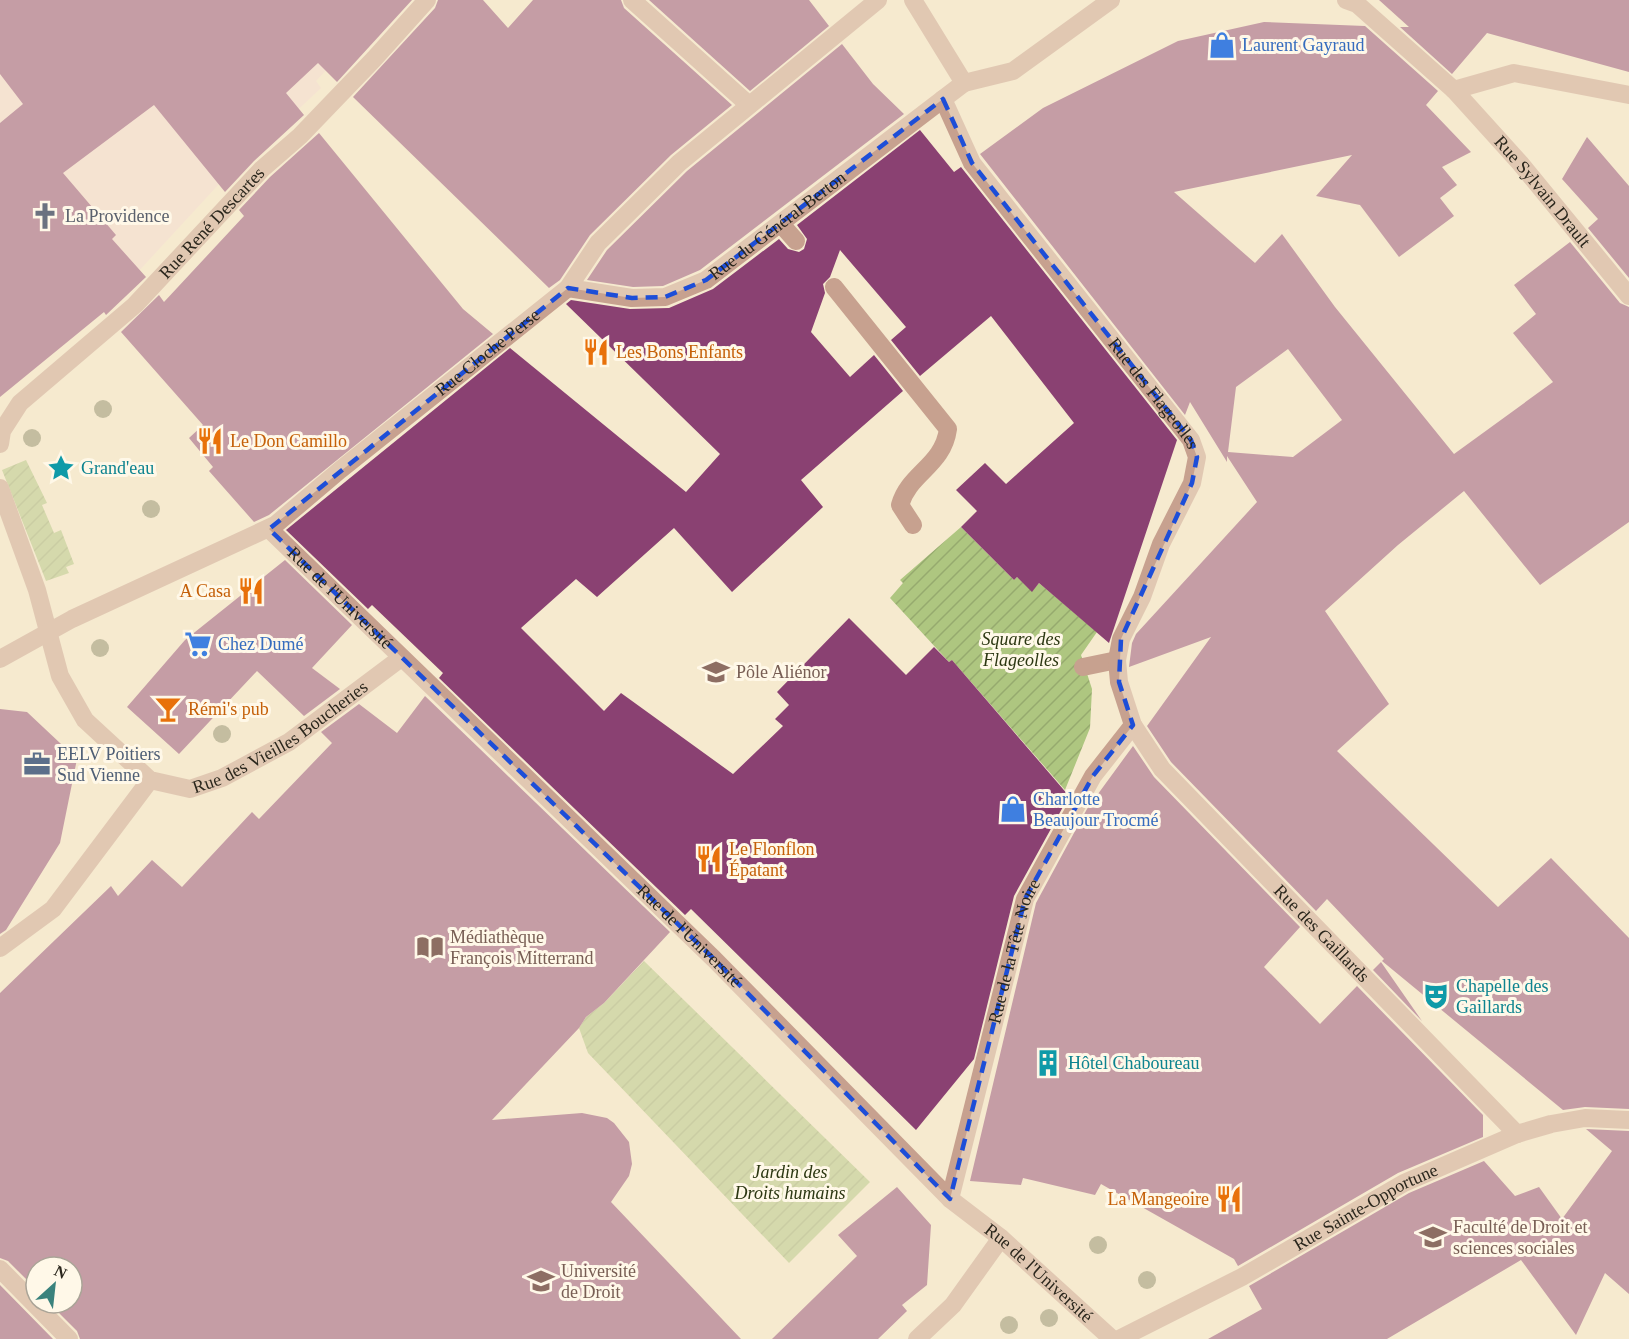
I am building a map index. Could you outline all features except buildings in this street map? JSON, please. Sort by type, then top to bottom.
[{"type":"street","name":"Rue René Descartes","points":[[0,444],[2,431],[20,403],[135,305],[262,170],[300,136],[375,59],[427,0]]},
{"type":"street","points":[[632,0],[749,105]]},
{"type":"street","name":"Rue Cloche Perse","points":[[0,659],[47,633],[269,529],[568,288],[598,243],[679,164],[878,0]]},
{"type":"street","points":[[913,0],[964,83],[1013,71],[1111,0]]},
{"type":"street","name":"Rue Sylvain Drault","points":[[1346,0],[1357,4],[1454,90],[1520,163],[1629,296]]},
{"type":"street","points":[[1454,90],[1514,73],[1629,95]]},
{"type":"street","name":"Rue du Général Berton","points":[[568,288],[632,298],[665,297],[706,280],[964,83]]},
{"type":"street","name":"Rue des Flageolles","points":[[943,99],[972,163],[1191,440],[1197,457],[1192,483],[1161,544],[1142,597],[1121,639],[1117,660],[1119,682],[1133,725]]},
{"type":"street","points":[[782,224],[796,241]]},
{"type":"street","points":[[834,288],[948,429],[947,439],[935,462],[904,489],[900,505],[914,525]]},
{"type":"street","points":[[0,488],[37,590],[60,676],[85,720],[150,780],[53,909],[0,948]]},
{"type":"street","name":"Rue de l'Université","points":[[269,529],[714,959],[950,1199],[1001,1238],[1112,1339]]},
{"type":"street","name":"Rue des Vieilles Boucheries","points":[[150,780],[190,789],[222,778],[289,742],[401,658]]},
{"type":"street","points":[[1083,667],[1117,660]]},
{"type":"street","name":"Rue de la Tête Noire","points":[[950,1199],[1025,899],[1093,776],[1133,725]]},
{"type":"street","name":"Rue des Gaillards","points":[[1133,725],[1162,769],[1517,1134]]},
{"type":"street","name":"Rue Sainte-Opportune","points":[[1119,1339],[1242,1277],[1404,1183],[1517,1134],[1551,1124],[1585,1118],[1629,1120]]},
{"type":"street","points":[[917,1339],[953,1305],[1001,1238]]},
{"type":"street","points":[[0,1269],[69,1339]]},
{"type":"highlighted area","points":[[943,99],[972,163],[1191,440],[1197,457],[1192,483],[1121,639],[1119,682],[1133,725],[1093,776],[1025,899],[950,1199],[714,959],[269,529],[568,288],[632,298],[665,297],[706,280]]},
{"type":"shaded area","points":[[0,0],[391,0],[316,81],[321,88],[219,184],[136,274],[0,220]]},
{"type":"green space","points":[[26,460],[47,503],[42,505],[54,533],[61,530],[74,564],[66,567],[69,573],[46,581],[2,470]]},
{"type":"green space","name":"Square des Flageolles","points":[[961,527],[1014,580],[1017,577],[1032,591],[1039,583],[1097,632],[1081,655],[1092,689],[1090,728],[1065,790],[952,660],[949,662],[890,598],[903,583],[900,580]]},
{"type":"green space","name":"Jardin des Droits humains","points":[[644,961],[870,1182],[789,1263],[588,1053],[579,1028],[586,1017],[604,1003]]},
{"type":"place","name":"Laurent Gayraud","points":[[1222,45]]},
{"type":"place","name":"La Providence","points":[[45,216]]},
{"type":"place","name":"Les Bons Enfants","points":[[596,352]]},
{"type":"place","name":"Le Don Camillo","points":[[210,441]]},
{"type":"place","name":"Grand'eau","points":[[61,468]]},
{"type":"place","name":"A Casa","points":[[251,591]]},
{"type":"place","name":"Chez Dumé","points":[[198,644]]},
{"type":"place","name":"Pôle Aliénor","points":[[716,672]]},
{"type":"place","name":"Rémi's pub","points":[[168,709]]},
{"type":"place","name":"EELV Poitiers Sud Vienne","points":[[37,764]]},
{"type":"place","name":"Charlotte Beaujour Trocmé","points":[[1013,809]]},
{"type":"place","name":"Le Flonflon Épatant","points":[[709,859]]},
{"type":"place","name":"Médiathèque François Mitterrand","points":[[430,947]]},
{"type":"place","name":"Chapelle des Gaillards","points":[[1436,996]]},
{"type":"place","name":"Hôtel Chaboureau","points":[[1048,1063]]},
{"type":"place","name":"La Mangeoire","points":[[1229,1199]]},
{"type":"place","name":"Faculté de Droit et sciences sociales","points":[[1433,1237]]},
{"type":"place","name":"Université de Droit","points":[[541,1281]]}]
